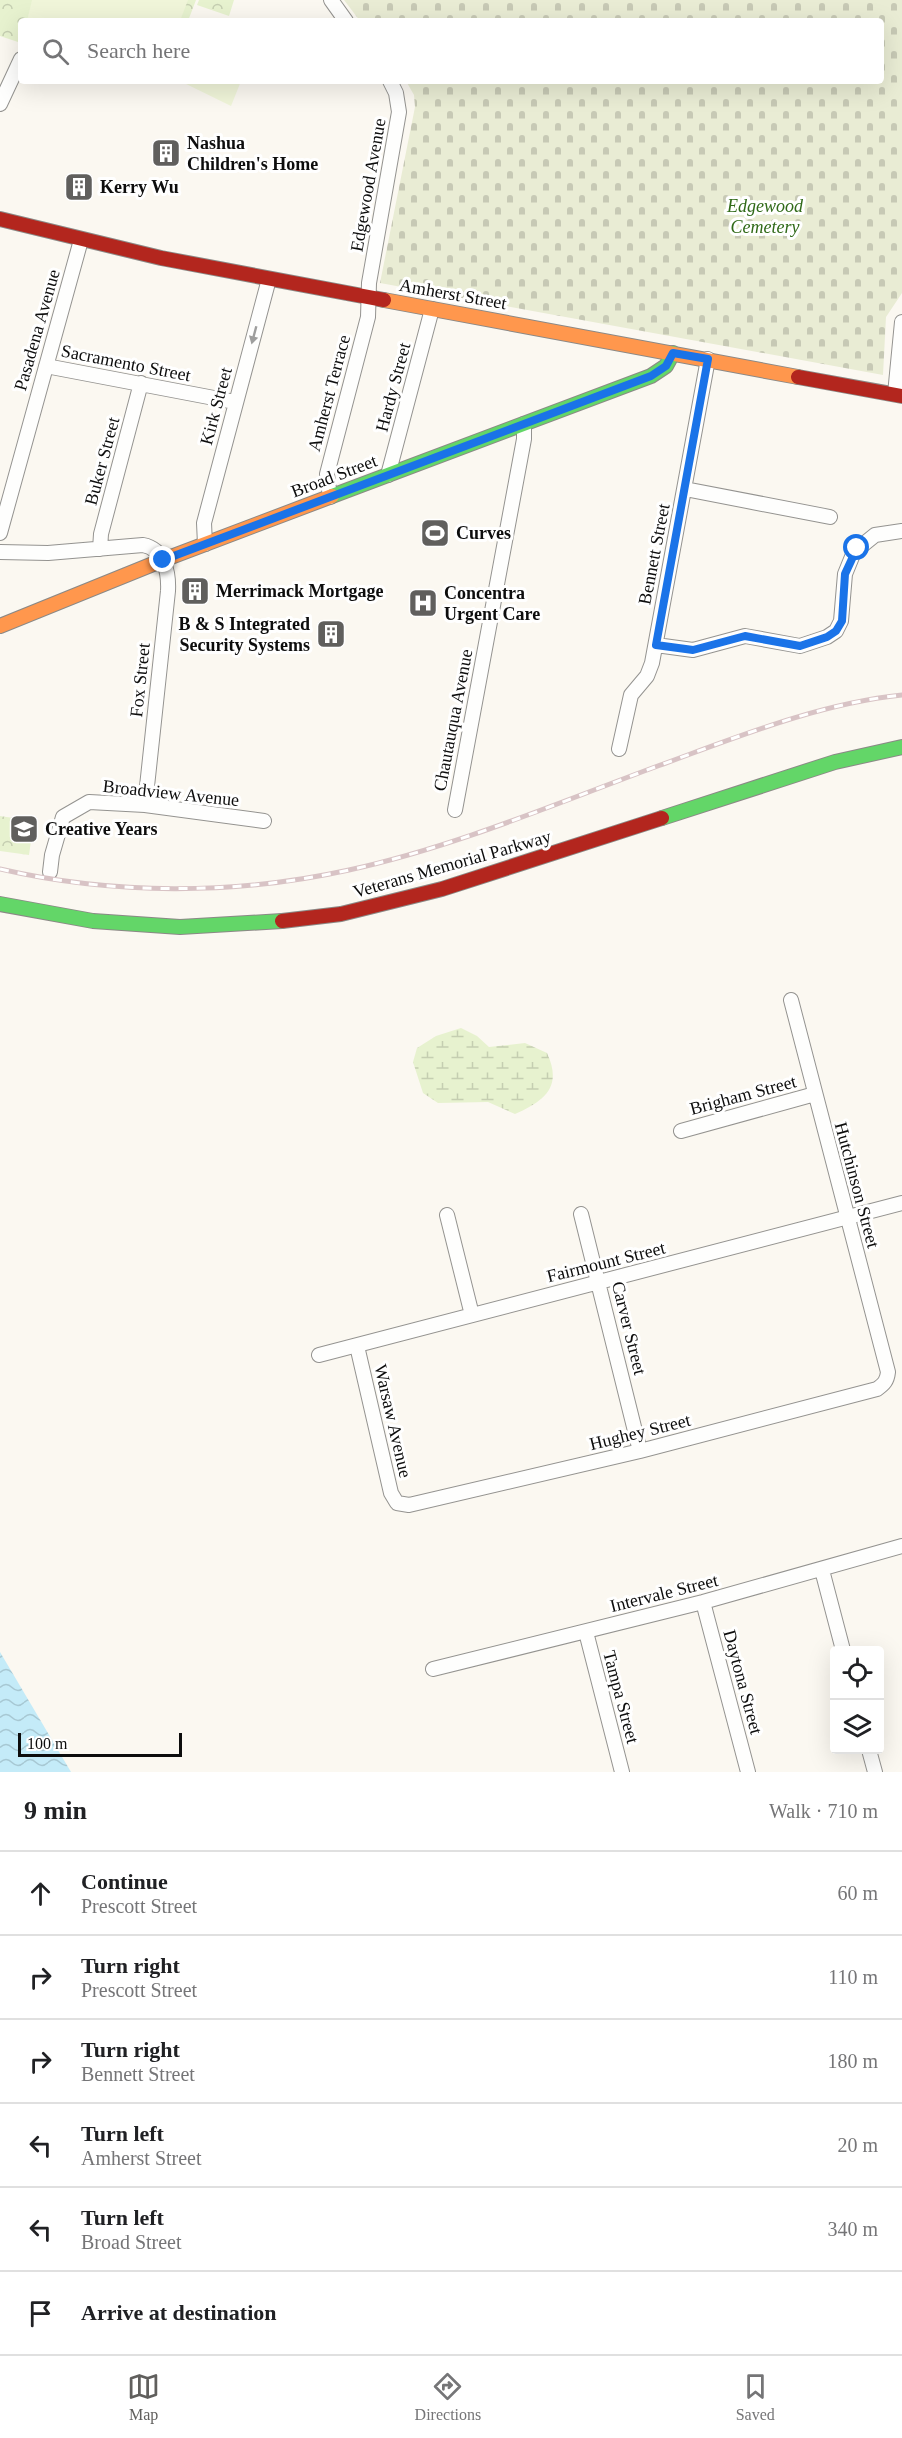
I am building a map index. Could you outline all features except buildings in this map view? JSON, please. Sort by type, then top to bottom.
[{"type":"main road","name":"Amherst Street","points":[[0,219],[81,240],[269,279],[898,395]]},
{"type":"main road","name":"Broad Street","points":[[0,626],[163,560],[658,372],[670,362],[673,353]]},
{"type":"main road","name":"Veterans Memorial Parkway","points":[[0,904],[82,920],[180,927],[243,925],[341,914],[453,886],[835,762],[902,747]]},
{"type":"street","points":[[331,0],[344,18]]},
{"type":"street","points":[[0,104],[18,65]]},
{"type":"street","name":"Edgewood Avenue","points":[[369,297],[369,283],[399,112],[396,93],[392,84]]},
{"type":"street","name":"Pasadena Avenue","points":[[0,533],[81,240]]},
{"type":"street","name":"Kirk Street","points":[[205,544],[204,523],[269,279]]},
{"type":"street","name":"Amherst Terrace","points":[[330,497],[326,482],[328,467],[368,317],[369,297]]},
{"type":"street","name":"Hardy Street","points":[[388,475],[432,309]]},
{"type":"street","points":[[898,395],[902,322]]},
{"type":"street","name":"Bennett Street","points":[[619,749],[631,695],[650,671],[656,645],[708,359]]},
{"type":"street","name":"Sacramento Street","points":[[46,366],[236,402]]},
{"type":"street","name":"Buker Street","points":[[100,549],[101,534],[141,383]]},
{"type":"street","name":"Chautauqua Avenue","points":[[455,810],[524,439],[524,424]]},
{"type":"street","points":[[685,489],[830,517]]},
{"type":"street","points":[[656,645],[693,650],[745,636],[800,646],[827,637],[836,631],[842,621],[845,574],[854,552],[875,535],[902,531]]},
{"type":"street","points":[[0,552],[48,553],[147,545],[157,551],[163,560]]},
{"type":"street","name":"Fox Street","points":[[144,805],[168,591],[163,560]]},
{"type":"street","name":"Broadview Avenue","points":[[50,872],[63,817],[74,808],[89,802],[144,805],[264,821]]},
{"type":"street","name":"Hutchinson Street","points":[[791,1000],[888,1372],[887,1380]]},
{"type":"street","name":"Brigham Street","points":[[681,1131],[815,1094]]},
{"type":"street","name":"Fairmount Street","points":[[319,1355],[902,1203]]},
{"type":"street","name":"Carver Street","points":[[581,1214],[640,1451]]},
{"type":"street","points":[[447,1215],[471,1315]]},
{"type":"street","name":"Warsaw Avenue","points":[[357,1346],[391,1493],[398,1503]]},
{"type":"street","name":"Hughey Street","points":[[398,1503],[422,1504],[640,1451],[877,1389],[887,1380]]},
{"type":"street","name":"Intervale Street","points":[[433,1669],[703,1602],[902,1546]]},
{"type":"street","points":[[822,1570],[842,1646]]},
{"type":"street","name":"Daytona Street","points":[[703,1602],[748,1772]]},
{"type":"street","name":"Tampa Street","points":[[586,1632],[622,1772]]},
{"type":"street","points":[[870,1754],[875,1772]]},
{"type":"green space","points":[[0,0],[196,0],[189,18],[18,18],[18,42],[0,36]]},
{"type":"green space","points":[[32,0],[188,0],[181,18],[28,18]]},
{"type":"green space","points":[[199,0],[234,0],[229,16],[197,5]]},
{"type":"green space","name":"Edgewood Cemetery","points":[[344,0],[902,0],[902,293],[886,317],[883,375],[380,283],[415,107],[414,95],[408,84],[884,84],[884,18],[358,18]]},
{"type":"green space","points":[[186,84],[240,84],[231,106]]},
{"type":"green space","points":[[0,816],[20,819],[18,831],[32,834],[29,855],[0,851]]},
{"type":"green space","points":[[461,1028],[477,1036],[489,1047],[525,1043],[547,1053],[553,1075],[548,1091],[534,1104],[515,1114],[488,1102],[438,1103],[423,1093],[413,1062],[417,1048],[436,1036]]},
{"type":"water","points":[[0,1652],[71,1772],[0,1772]]},
{"type":"railway","points":[[0,869],[86,884],[174,889],[263,884],[349,870],[466,837],[715,745],[807,714],[870,699],[902,695]]},
{"type":"traffic: fast","points":[[332,496],[651,376],[666,366],[673,353]]},
{"type":"traffic: fast","points":[[662,818],[835,762],[902,747]]},
{"type":"traffic: fast","points":[[0,904],[93,921],[180,927],[282,921]]},
{"type":"traffic: slow","points":[[384,300],[798,377]]},
{"type":"traffic: slow","points":[[0,626],[163,560],[332,496]]},
{"type":"traffic: jam","points":[[0,219],[161,258],[384,300]]},
{"type":"traffic: jam","points":[[798,377],[902,396]]},
{"type":"traffic: jam","points":[[282,921],[341,914],[442,889],[662,818]]},
{"type":"place","name":"Nashua Children's Home","points":[[166,153]]},
{"type":"place","name":"Kerry Wu","points":[[79,187]]},
{"type":"place","name":"Curves","points":[[435,533]]},
{"type":"place","name":"Merrimack Mortgage","points":[[195,591]]},
{"type":"place","name":"Concentra Urgent Care","points":[[423,603]]},
{"type":"place","name":"B & S Integrated Security Systems","points":[[331,634]]},
{"type":"place","name":"Creative Years","points":[[24,829]]},
{"type":"route","points":[[163,560],[651,376],[670,362],[673,353],[708,359],[656,645],[693,650],[745,636],[792,647],[827,637],[836,631],[842,621],[845,574],[849,560],[857,548]]}]
